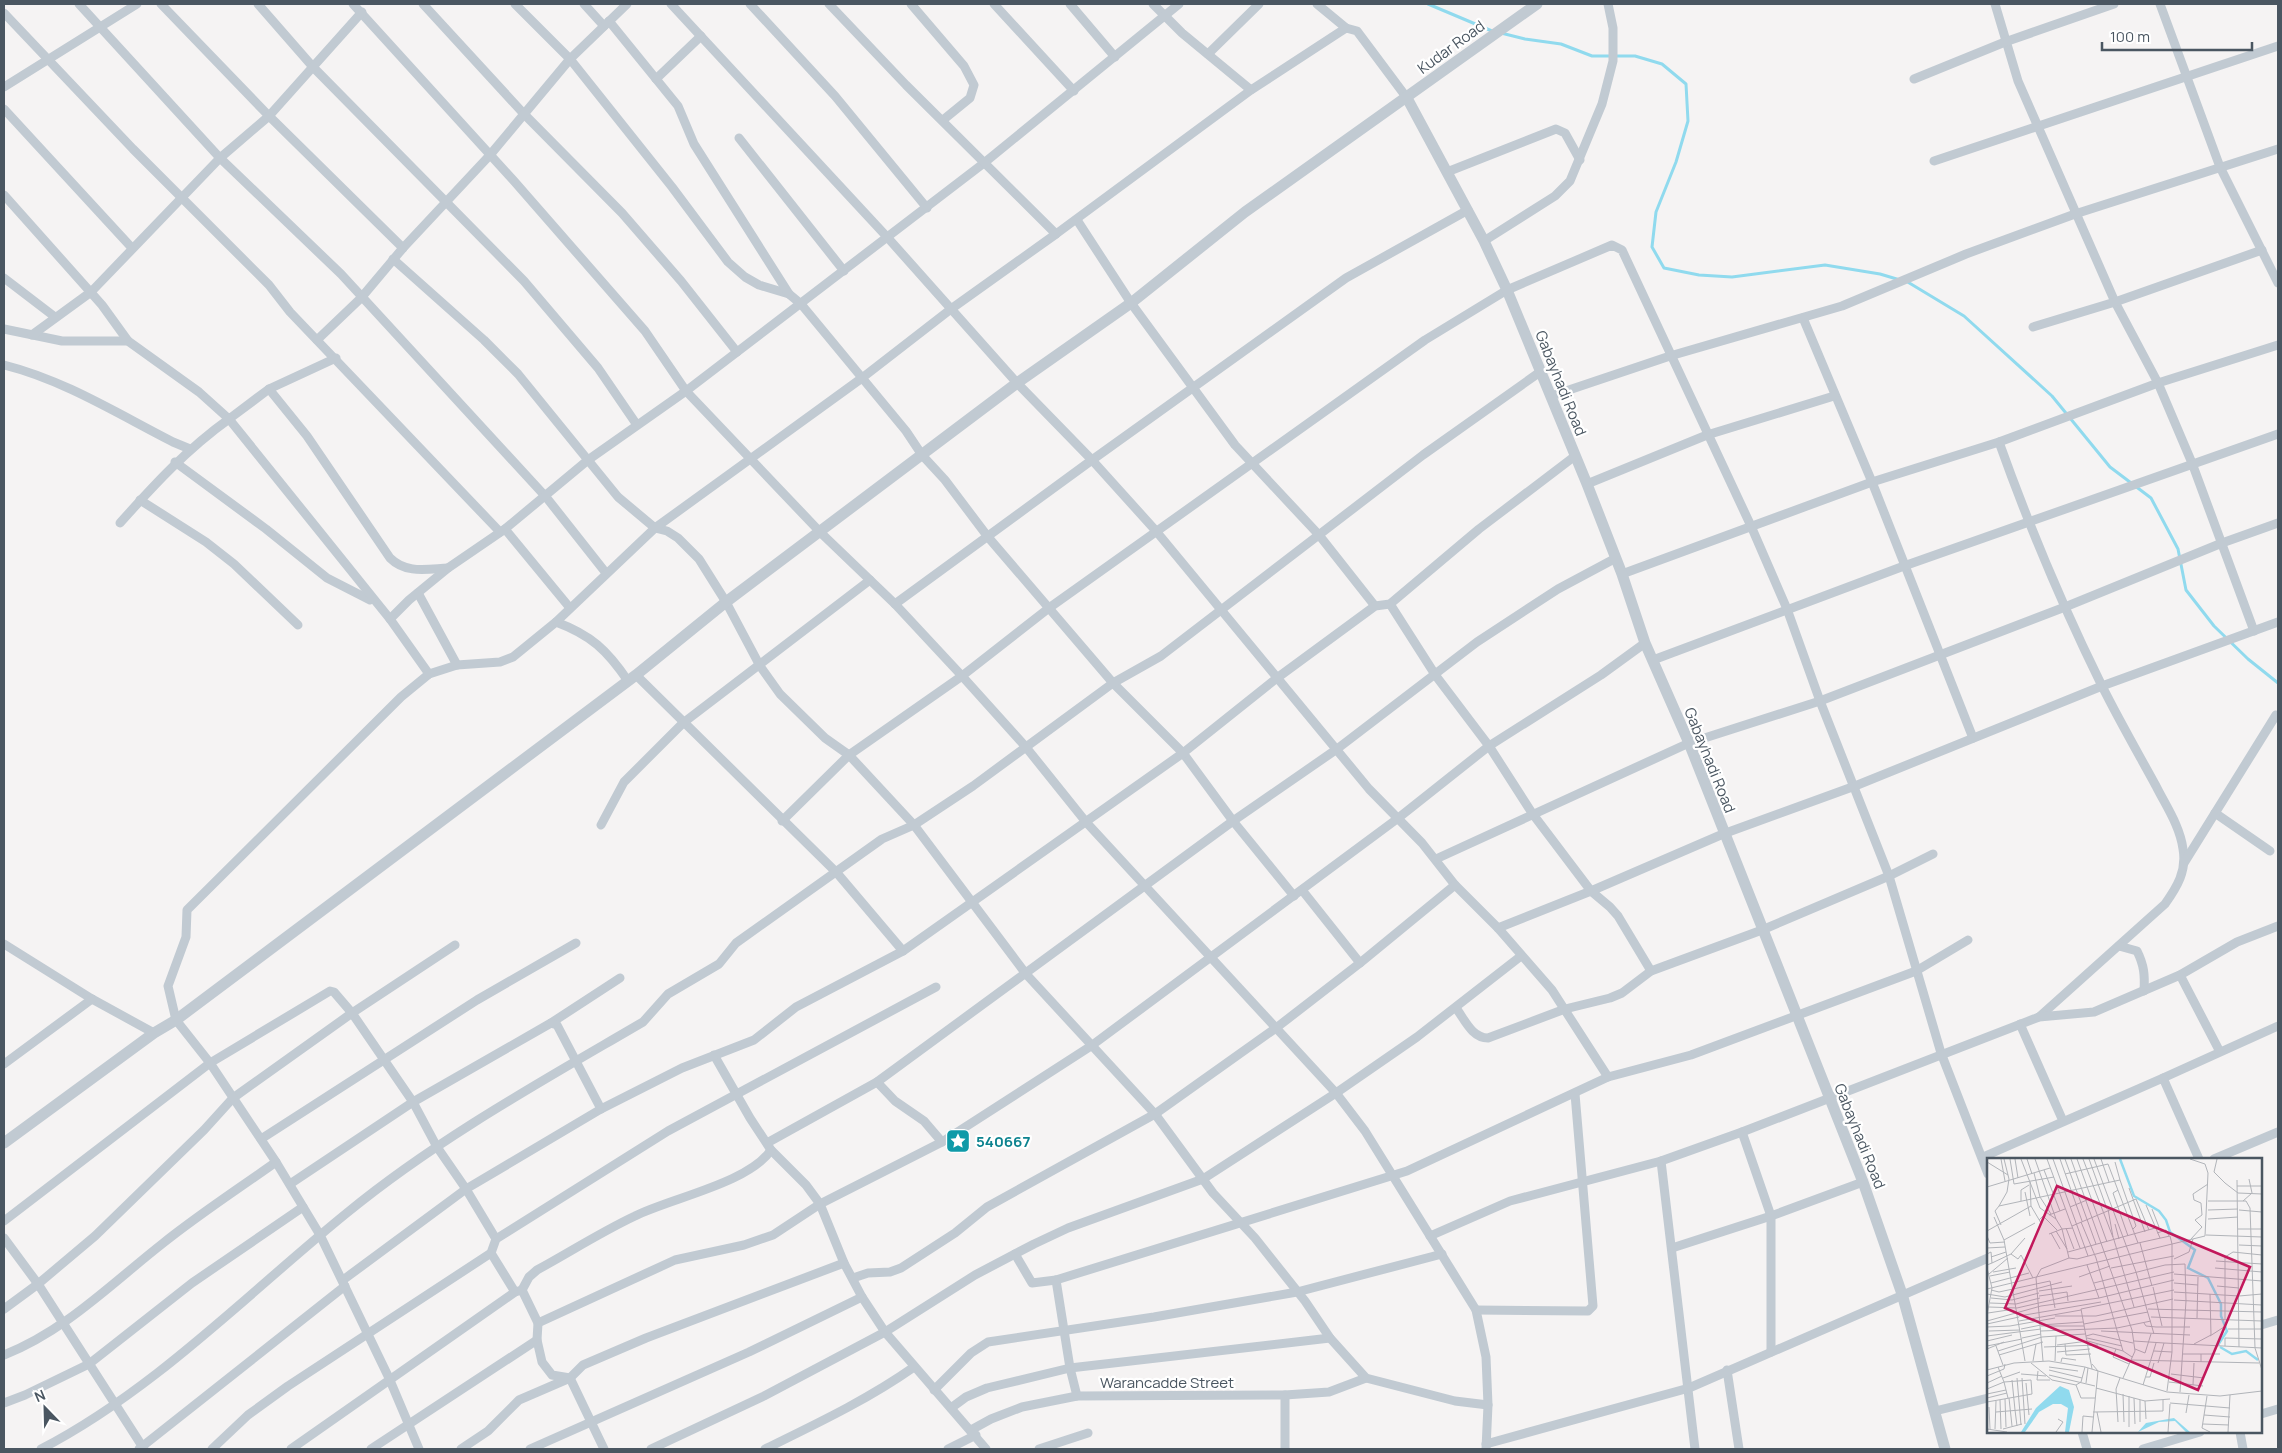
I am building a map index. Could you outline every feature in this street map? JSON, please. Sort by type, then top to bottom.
[{"type":"street","points":[[79,4],[220,158],[340,274],[546,497],[606,572]]},
{"type":"street","points":[[4,87],[98,26],[137,4]]},
{"type":"street","points":[[161,4],[269,116],[403,248]]},
{"type":"street","points":[[258,4],[313,67],[524,281],[598,368],[637,425]]},
{"type":"street","points":[[353,4],[644,331],[686,391],[821,533],[895,604],[962,676],[1025,746],[1086,822],[1336,1093],[1365,1131],[1476,1310],[1486,1357],[1488,1405],[1486,1447],[1689,1388],[1987,1258]]},
{"type":"street","points":[[423,4],[524,114],[622,213],[681,281],[737,352]]},
{"type":"street","points":[[515,4],[570,59],[672,187],[728,262],[745,277],[759,285],[790,294]]},
{"type":"street","points":[[584,4],[607,23],[678,106],[694,144],[790,294],[801,304],[906,431],[922,455],[945,480],[988,537],[1113,683],[1183,753],[1294,896]]},
{"type":"street","points":[[317,340],[361,298],[403,248],[490,156],[570,59],[628,4]]},
{"type":"street","points":[[671,4],[888,238],[950,310],[1017,383],[1092,460],[1156,531],[1277,678],[1397,819],[1436,859],[1455,885],[1498,928],[1552,990],[1608,1077]]},
{"type":"street","points":[[750,4],[835,96],[927,208]]},
{"type":"street","points":[[829,4],[894,72],[1056,234]]},
{"type":"street","points":[[911,4],[964,66],[974,85],[970,98],[943,120]]},
{"type":"street","points":[[994,4],[1074,91]]},
{"type":"street","points":[[1070,4],[1115,57]]},
{"type":"street","points":[[1153,4],[1182,33],[1251,90]]},
{"type":"street","points":[[390,619],[448,568],[546,497],[588,460],[686,391],[927,208],[1074,91],[1179,4]]},
{"type":"street","points":[[1208,54],[1259,4]]},
{"type":"street","points":[[1317,4],[1346,28],[1357,30],[1407,98]]},
{"type":"street","name":"Kudar Road","points":[[4,1143],[154,1033],[176,1020],[632,678],[726,602],[821,533],[1017,383],[1131,303],[1245,212],[1537,4]]},
{"type":"street","points":[[1484,241],[1565,188],[1580,160],[1602,104],[1613,61],[1613,28],[1608,4]]},
{"type":"street","points":[[1995,4],[2018,81],[2115,302],[2158,383],[2192,463],[2254,631]]},
{"type":"street","points":[[1914,78],[2006,42],[2114,4]]},
{"type":"street","points":[[2160,4],[2220,168],[2278,283]]},
{"type":"street","points":[[32,335],[91,292],[220,158],[269,116],[362,12]]},
{"type":"street","points":[[4,14],[269,285],[317,340],[502,530],[570,608]]},
{"type":"street","points":[[419,1449],[389,1378],[320,1235],[276,1162],[210,1063],[176,1020],[168,986],[186,937],[187,910],[401,697],[430,674],[457,665],[500,662],[514,658],[556,622],[654,528],[862,378],[950,310],[1077,220],[1251,90],[1346,28]]},
{"type":"street","points":[[656,79],[701,36]]},
{"type":"street","points":[[1934,161],[2278,46]]},
{"type":"street","name":"Gabayhadi Road","points":[[1407,98],[1468,210],[1507,290],[1587,484],[1622,574],[1645,643],[1689,743],[1723,834],[1862,1182],[1902,1294],[1945,1449]]},
{"type":"street","points":[[4,109],[132,248]]},
{"type":"street","points":[[1447,172],[1556,129],[1565,133],[1580,160]]},
{"type":"street","points":[[739,138],[844,272]]},
{"type":"street","points":[[1551,396],[1670,356],[1864,298],[1966,254],[2075,214],[2278,149]]},
{"type":"street","points":[[4,195],[91,292],[116,322],[128,341],[199,392],[229,419],[390,619],[430,674]]},
{"type":"street","points":[[895,604],[1346,278],[1468,210]]},
{"type":"street","points":[[1077,220],[1131,303],[1192,388],[1252,463],[1319,535],[1375,606]]},
{"type":"street","points":[[782,821],[849,755],[962,676],[1049,608],[1425,340],[1507,290],[1612,245],[1617,246],[1622,250],[1751,526],[1787,609],[1820,701],[1889,876],[1941,1053],[1987,1171]]},
{"type":"street","points":[[2033,327],[2115,302],[2262,250]]},
{"type":"street","points":[[393,260],[484,340],[518,374],[618,498],[654,528],[667,531],[688,548],[714,581],[760,666],[780,694],[825,738],[849,755],[914,825],[1026,974],[1154,1114],[1213,1194],[1240,1222],[1297,1292],[1330,1338],[1366,1378],[1455,1401],[1488,1405]]},
{"type":"street","points":[[4,278],[55,317]]},
{"type":"street","points":[[1802,318],[1872,482],[1973,738]]},
{"type":"street","points":[[4,329],[62,340],[128,341]]},
{"type":"street","points":[[1622,574],[1872,482],[1999,442],[2158,383],[2278,345]]},
{"type":"street","points":[[120,523],[175,462],[229,419],[269,389],[336,358]]},
{"type":"street","points":[[4,365],[38,374],[64,384],[173,442],[190,449]]},
{"type":"street","points":[[41,1449],[116,1403],[235,1309],[349,1210],[437,1147],[643,1022],[668,994],[719,964],[736,943],[837,873],[882,839],[914,825],[973,786],[1113,683],[1161,656],[1423,455],[1540,372]]},
{"type":"street","points":[[269,389],[307,436],[382,547],[396,564],[414,569],[448,568]]},
{"type":"street","points":[[1587,484],[1707,435],[1834,396]]},
{"type":"street","points":[[1653,660],[1904,566],[2278,434]]},
{"type":"street","points":[[1999,442],[2027,522],[2065,607],[2102,686],[2175,823],[2183,848],[2184,863]]},
{"type":"street","points":[[4,1238],[38,1284],[116,1403],[142,1448],[344,1283],[466,1189],[601,1109],[682,1068],[756,1038],[796,1007],[903,951],[1183,753],[1277,678],[1375,606],[1390,604],[1479,529],[1575,456]]},
{"type":"street","points":[[175,462],[266,529],[327,578],[375,602]]},
{"type":"street","points":[[140,500],[206,542],[234,564],[298,625]]},
{"type":"street","points":[[1436,859],[1532,813],[1689,743],[1820,701],[1940,653],[2065,607],[2222,543],[2278,523]]},
{"type":"street","points":[[291,1449],[389,1378],[518,1291],[528,1277],[537,1270],[636,1216],[718,1184],[756,1165],[769,1147],[878,1082],[1234,821],[1337,749],[1436,676],[1477,642],[1558,589],[1616,558]]},
{"type":"street","points":[[601,825],[624,782],[683,723],[870,580]]},
{"type":"street","points":[[418,593],[457,665]]},
{"type":"street","points":[[1390,604],[1436,676],[1489,746],[1532,813],[1590,891],[1618,916],[1651,971]]},
{"type":"street","points":[[556,622],[590,637],[602,646],[632,678],[683,723],[837,873],[903,951]]},
{"type":"street","points":[[1498,928],[1723,834],[1855,786],[2102,686],[2278,622]]},
{"type":"street","points":[[538,1323],[675,1260],[744,1245],[773,1235],[820,1204],[942,1142],[1091,1046],[1397,819],[1489,746],[1601,675],[1645,643]]},
{"type":"street","points":[[2039,1017],[2165,904],[2178,885],[2184,863],[2276,714]]},
{"type":"street","points":[[2215,812],[2270,851]]},
{"type":"street","points":[[1456,1008],[1475,1034],[1481,1038],[1488,1038],[1565,1009],[1610,998],[1622,993],[1651,971],[1762,930],[1889,876],[1933,854]]},
{"type":"street","points":[[853,1278],[868,1273],[890,1272],[901,1268],[987,1208],[1154,1114],[1276,1028],[1360,963],[1455,885]]},
{"type":"street","points":[[1302,890],[1360,963]]},
{"type":"street","points":[[1430,1236],[1510,1201],[1661,1161],[1742,1132],[1941,1053],[2039,1017],[2094,1012],[2180,975],[2237,942],[2278,926]]},
{"type":"street","points":[[1015,1254],[1032,1283],[1056,1280],[1393,1175],[1575,1094],[1608,1077],[1691,1055],[1916,971],[1968,940]]},
{"type":"street","points":[[260,1140],[493,990],[576,943]]},
{"type":"street","points":[[4,944],[92,999],[154,1033]]},
{"type":"street","points":[[4,1309],[38,1284],[95,1236],[204,1130],[233,1098],[352,1013],[455,945]]},
{"type":"street","points":[[2119,946],[2136,951],[2139,956],[2145,972],[2144,991]]},
{"type":"street","points":[[651,1449],[764,1396],[885,1332],[974,1275],[1068,1228],[1203,1179],[1336,1093],[1456,1008],[1521,956]]},
{"type":"street","points":[[2180,975],[2219,1050]]},
{"type":"street","points":[[290,1184],[413,1102],[551,1023],[620,978]]},
{"type":"street","points":[[212,1449],[248,1415],[491,1252],[496,1239],[668,1131],[936,988]]},
{"type":"street","points":[[4,1221],[210,1063],[326,992],[334,992],[352,1013],[413,1102],[437,1147],[466,1189],[496,1239]]},
{"type":"street","points":[[4,1064],[92,999]]},
{"type":"street","points":[[551,1023],[557,1025],[601,1109]]},
{"type":"street","points":[[2020,1024],[2062,1121]]},
{"type":"street","points":[[1982,1158],[2062,1121],[2163,1078],[2219,1050],[2278,1026]]},
{"type":"street","points":[[714,1055],[769,1147],[806,1185],[820,1204],[844,1263],[862,1297],[885,1332],[914,1368],[986,1449]]},
{"type":"street","points":[[2163,1078],[2199,1158]]},
{"type":"street","points":[[878,1082],[895,1101],[924,1121],[942,1142]]},
{"type":"street","points":[[1476,1310],[1588,1311],[1593,1306],[1575,1094]]},
{"type":"street","points":[[1742,1132],[1770,1216],[1770,1352]]},
{"type":"street","points":[[2216,1158],[2278,1132]]},
{"type":"street","points":[[1661,1161],[1695,1449]]},
{"type":"street","points":[[4,1355],[28,1346],[64,1324],[163,1243],[276,1162]]},
{"type":"street","points":[[1672,1248],[1770,1216],[1862,1182]]},
{"type":"street","points":[[4,1403],[89,1364],[192,1282],[303,1207]]},
{"type":"street","points":[[491,1252],[538,1323],[536,1340],[539,1356],[548,1372],[552,1375],[570,1378]]},
{"type":"street","points":[[934,1390],[971,1353],[988,1342],[1297,1292],[1442,1254]]},
{"type":"street","points":[[461,1449],[488,1431],[519,1400],[570,1378],[583,1365],[646,1338],[844,1263]]},
{"type":"street","points":[[1056,1280],[1070,1368],[1077,1396]]},
{"type":"street","points":[[530,1449],[749,1352],[862,1297]]},
{"type":"street","points":[[2262,1326],[2278,1320]]},
{"type":"street","points":[[951,1408],[966,1397],[981,1390],[1070,1368],[1330,1338]]},
{"type":"street","points":[[371,1449],[407,1423],[536,1340]]},
{"type":"street","points":[[765,1449],[833,1416],[892,1383],[914,1368]]},
{"type":"street","points":[[1727,1370],[1739,1449]]},
{"type":"street","points":[[570,1378],[604,1449]]},
{"type":"street","name":"Warancadde Street","points":[[948,1449],[991,1419],[1022,1407],[1077,1396],[1285,1395],[1329,1392],[1366,1378]]},
{"type":"street","points":[[1285,1395],[1285,1449]]},
{"type":"street","points":[[1935,1410],[1987,1398]]},
{"type":"street","points":[[2262,1414],[2278,1409]]},
{"type":"street","points":[[1039,1449],[1088,1433]]},
{"type":"street","points":[[2082,1433],[2087,1449]]},
{"type":"street","points":[[2143,1449],[2197,1433]]},
{"type":"street","points":[[2240,1433],[2243,1449]]},
{"type":"waterway","points":[[1428,4],[1492,31]]},
{"type":"waterway","points":[[1501,33],[1525,39],[1561,44],[1592,56],[1635,56],[1662,64],[1686,84],[1688,121],[1676,162],[1656,212],[1652,247],[1664,268],[1699,275],[1732,277],[1825,265],[1880,274],[1900,280]]},
{"type":"waterway","points":[[1906,281],[1964,316],[2052,396],[2110,467],[2151,498],[2178,549],[2186,590],[2214,626],[2248,659],[2278,683]]},
{"type":"place","name":"540667","points":[[958,1141]]}]
